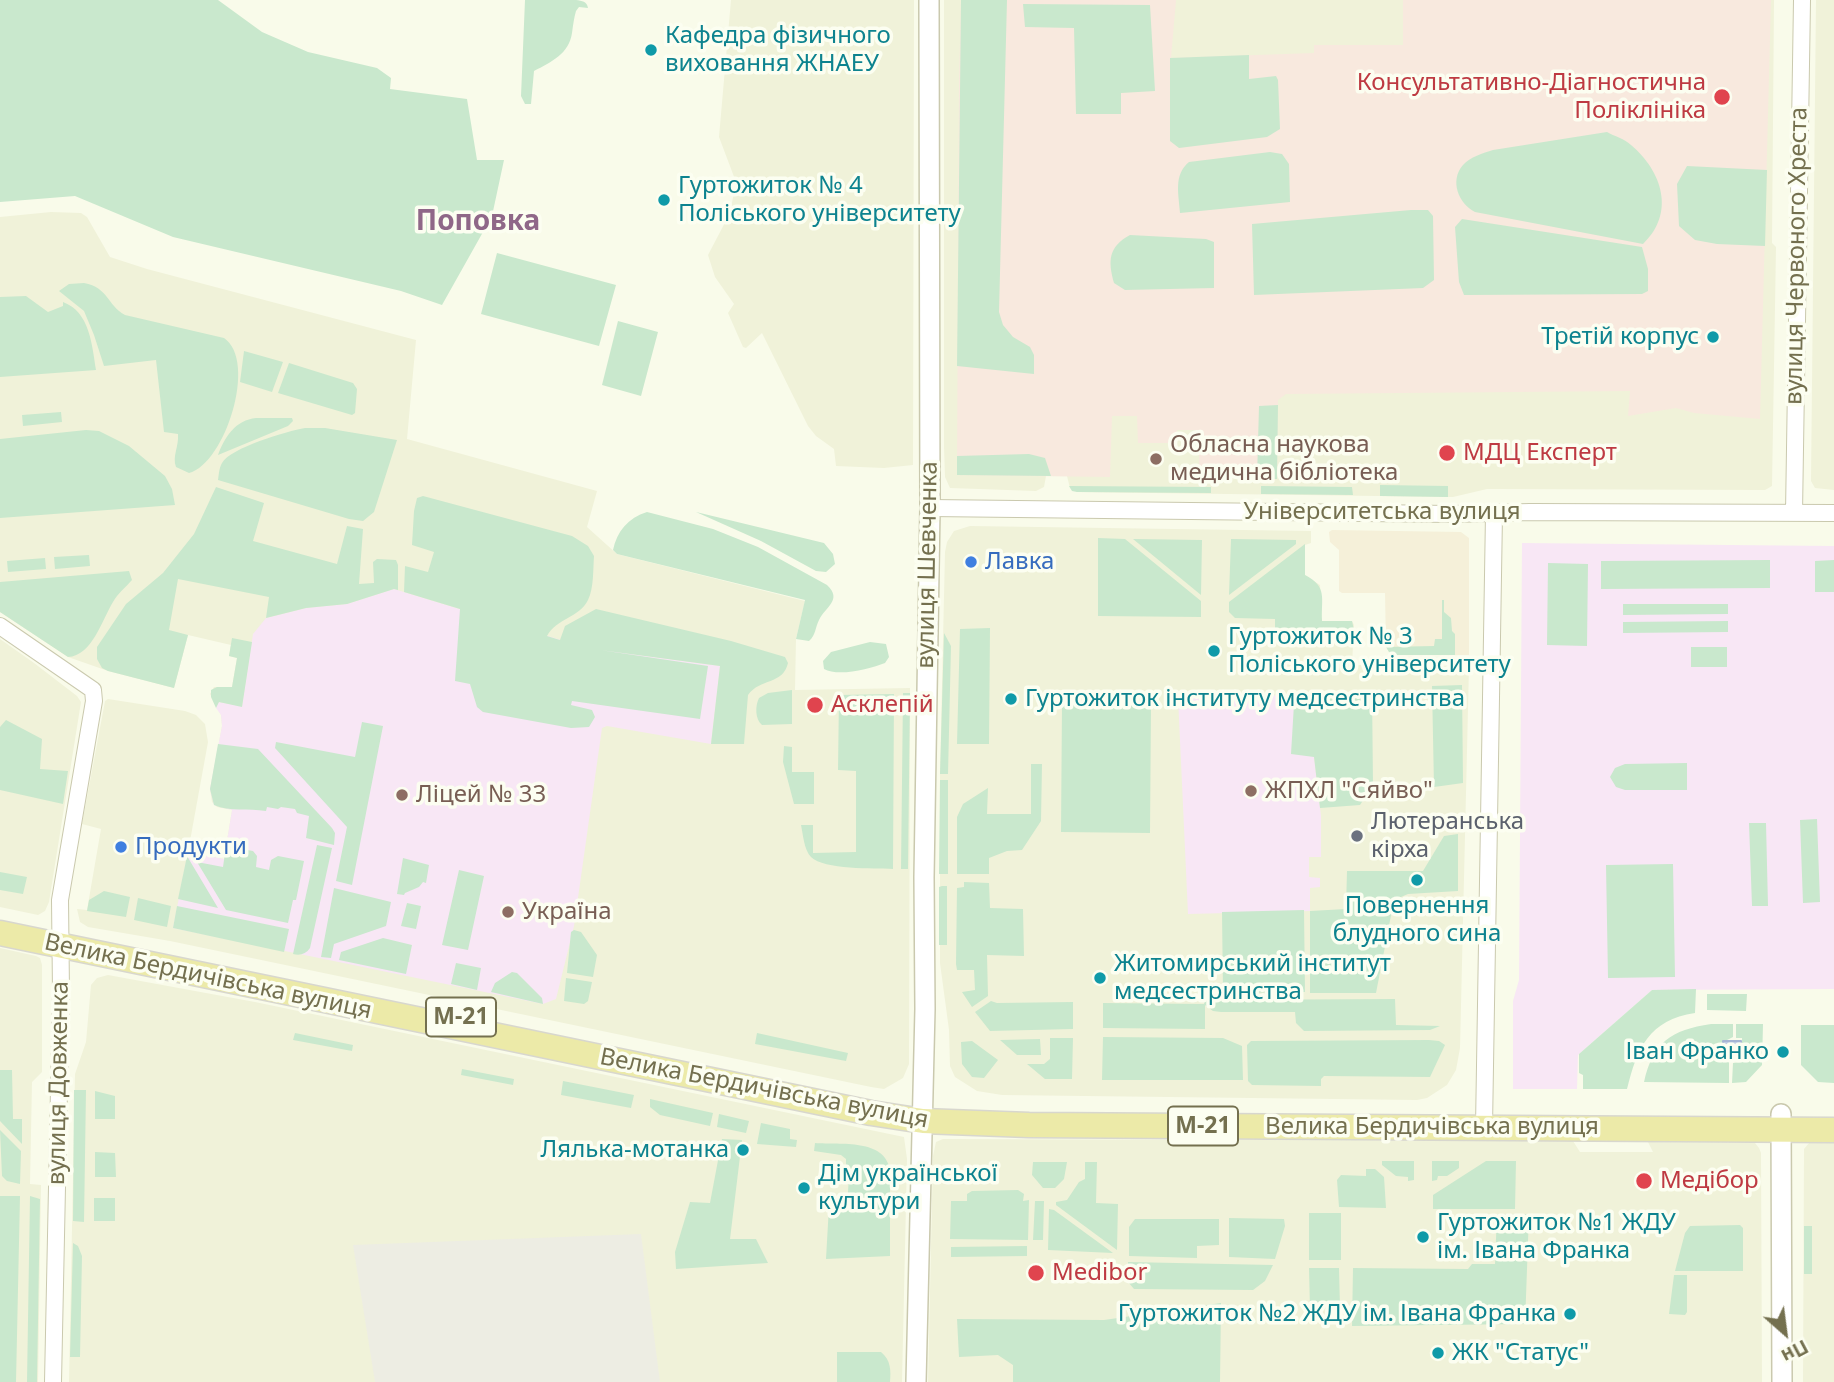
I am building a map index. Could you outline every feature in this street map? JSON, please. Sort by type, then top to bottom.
[{"type":"highway","name":"Велика Бердичівська вулиця","points":[[0,921],[60,940]]},
{"type":"highway","name":"Велика Бердичівська вулиця","points":[[0,933],[60,940],[871,1099],[923,1114],[1300,1112],[1484,1120],[1781,1122],[1834,1130]]},
{"type":"highway","name":"Велика Бердичівська вулиця","points":[[1781,1122],[1834,1114]]},
{"type":"street","name":"вулиця Шевченка","points":[[916,1382],[923,1114],[930,508],[929,0]]},
{"type":"street","name":"вулиця Червоного Хреста","points":[[1794,513],[1802,0]]},
{"type":"street","name":"Університетська вулиця","points":[[930,508],[1494,514],[1834,513]]},
{"type":"street","points":[[1484,1120],[1494,514]]},
{"type":"street","name":"вулиця Довженка","points":[[0,626],[93,690],[94,701],[60,900],[53,1382]]},
{"type":"street","points":[[1781,1122],[1782,1382]]},
{"type":"shaded area","points":[[0,0],[218,0],[262,32],[308,52],[377,68],[391,78],[390,89],[467,99],[477,160],[504,160],[492,216],[442,305],[401,291],[173,237],[75,196],[0,202]]},
{"type":"shaded area","points":[[525,0],[576,0],[585,3],[588,8],[579,7],[576,11],[570,40],[563,52],[534,71],[531,104],[525,104],[521,96]]},
{"type":"shaded area","points":[[731,0],[914,0],[913,465],[884,468],[836,466],[834,449],[816,436],[808,426],[762,333],[746,348],[743,347],[728,313],[734,304],[715,277],[708,255],[730,213],[736,182],[719,137]]},
{"type":"shaded area","points":[[944,0],[1774,0],[1772,243],[1776,247],[1772,486],[1765,490],[1487,489],[1453,497],[1077,492],[1070,488],[1067,476],[1046,476],[1044,487],[1036,491],[950,488],[945,477],[944,447]]},
{"type":"shaded area","points":[[961,0],[1176,0],[1171,58],[1314,53],[1314,45],[1403,45],[1403,0],[1771,0],[1760,419],[1694,413],[1676,408],[1628,416],[1630,391],[1286,394],[1278,400],[1277,479],[1199,478],[1199,443],[1196,442],[1196,430],[1177,430],[1177,443],[1138,443],[1137,416],[1112,416],[1110,477],[957,475]]},
{"type":"shaded area","points":[[961,0],[1007,0],[999,312],[1003,325],[1013,337],[1030,347],[1034,355],[1034,374],[957,366]]},
{"type":"shaded area","points":[[1816,0],[1834,0],[1834,490],[1815,488],[1811,481]]},
{"type":"shaded area","points":[[1023,4],[1150,5],[1155,91],[1121,93],[1121,114],[1076,114],[1074,28],[1025,27]]},
{"type":"shaded area","points":[[1249,55],[1249,79],[1276,76],[1278,80],[1280,129],[1267,137],[1179,148],[1170,141],[1170,58]]},
{"type":"shaded area","points":[[1607,132],[1623,139],[1642,155],[1657,180],[1662,206],[1653,232],[1643,244],[1475,212],[1460,198],[1456,185],[1459,171],[1466,162],[1481,154]]},
{"type":"shaded area","points":[[1270,152],[1282,154],[1289,164],[1290,202],[1180,213],[1179,179],[1189,162]]},
{"type":"shaded area","points":[[1687,166],[1767,170],[1765,246],[1717,244],[1695,240],[1679,226],[1677,184]]},
{"type":"shaded area","points":[[1428,210],[1433,216],[1434,280],[1423,288],[1254,295],[1252,224]]},
{"type":"shaded area","points":[[51,212],[81,213],[87,217],[110,257],[416,340],[407,439],[597,491],[587,527],[617,554],[805,601],[796,639],[795,690],[910,688],[909,1064],[903,1078],[884,1089],[871,1087],[170,941],[88,927],[80,922],[77,909],[87,910],[101,829],[82,824],[105,701],[108,699],[185,711],[196,715],[205,724],[208,742],[188,852],[224,859],[232,810],[217,807],[212,802],[210,789],[222,726],[221,715],[210,694],[214,687],[232,687],[237,658],[229,656],[231,645],[188,635],[174,688],[108,671],[68,657],[0,612],[0,217]]},
{"type":"shaded area","points":[[1462,219],[1642,247],[1648,269],[1648,291],[1642,294],[1464,295],[1459,282],[1455,227]]},
{"type":"shaded area","points":[[1130,235],[1206,239],[1214,242],[1214,288],[1125,290],[1114,283],[1111,261],[1117,244]]},
{"type":"shaded area","points":[[497,253],[616,285],[599,346],[481,314]]},
{"type":"shaded area","points":[[84,283],[103,292],[125,315],[224,338],[234,350],[238,368],[233,411],[225,432],[202,466],[189,473],[176,467],[178,434],[164,432],[156,360],[104,366],[84,311],[59,291],[69,284]]},
{"type":"shaded area","points":[[26,296],[48,312],[63,306],[63,302],[79,313],[88,330],[96,370],[0,377],[0,297]]},
{"type":"shaded area","points":[[618,321],[658,332],[641,396],[602,385]]},
{"type":"shaded area","points":[[244,351],[283,362],[272,392],[240,382]]},
{"type":"shaded area","points":[[289,363],[353,383],[357,389],[355,413],[352,415],[278,393]]},
{"type":"shaded area","points":[[1278,405],[1277,479],[1257,479],[1259,406]]},
{"type":"shaded area","points":[[61,412],[62,422],[23,426],[22,415]]},
{"type":"shaded area","points":[[292,418],[293,421],[288,426],[218,455],[232,430],[249,419]]},
{"type":"shaded area","points":[[305,428],[325,428],[397,440],[374,512],[363,521],[218,480],[222,463],[227,457],[273,436]]},
{"type":"shaded area","points":[[99,431],[129,446],[165,476],[172,489],[175,505],[0,518],[0,439]]},
{"type":"shaded area","points":[[1029,454],[1045,458],[1051,476],[957,475],[957,456]]},
{"type":"shaded area","points":[[1380,485],[1448,486],[1448,497],[1380,496]]},
{"type":"shaded area","points":[[1069,486],[1211,487],[1211,493],[1077,492],[1072,491]]},
{"type":"shaded area","points":[[1261,486],[1352,487],[1353,495],[1261,494]]},
{"type":"shaded area","points":[[216,487],[264,503],[253,541],[337,564],[347,526],[363,529],[359,584],[374,583],[373,562],[377,559],[396,560],[398,590],[347,604],[306,608],[266,618],[269,597],[178,579],[169,630],[188,635],[174,688],[102,668],[97,659],[97,647],[126,604],[163,573],[194,534]]},
{"type":"shaded area","points":[[423,496],[572,536],[588,546],[594,556],[588,600],[547,636],[560,640],[565,626],[596,609],[731,641],[785,657],[788,663],[781,675],[748,695],[744,744],[711,744],[720,666],[600,650],[708,666],[700,719],[572,701],[571,705],[592,710],[595,717],[589,727],[571,728],[483,712],[477,707],[470,684],[455,681],[460,609],[404,592],[405,566],[428,572],[434,552],[412,545],[414,511],[417,498]]},
{"type":"shaded area","points":[[647,512],[713,529],[758,547],[827,585],[833,599],[819,620],[811,639],[796,639],[805,600],[617,554],[613,550],[621,531],[634,518]]},
{"type":"shaded area","points":[[696,512],[824,543],[833,554],[835,564],[826,572],[816,571],[761,541]]},
{"type":"shaded area","points":[[970,526],[1311,531],[1311,543],[1305,545],[1305,575],[1320,585],[1322,621],[1352,621],[1352,665],[1469,666],[1460,1048],[1456,1070],[1447,1085],[1427,1098],[1417,1100],[1002,1095],[977,1091],[955,1077],[950,1066],[949,1030],[940,963],[940,774],[945,552],[947,542],[954,531]]},
{"type":"shaded area","points":[[1329,532],[1461,532],[1469,538],[1469,655],[1394,655],[1389,652],[1386,647],[1385,593],[1339,591],[1339,550],[1330,542]]},
{"type":"shaded area","points":[[1098,538],[1125,539],[1201,601],[1201,617],[1098,616]]},
{"type":"shaded area","points":[[1133,539],[1202,540],[1201,595]]},
{"type":"shaded area","points":[[1231,539],[1296,540],[1296,544],[1229,595]]},
{"type":"shaded area","points":[[1522,543],[1834,546],[1834,989],[1652,990],[1578,1055],[1577,1089],[1513,1089],[1513,1001],[1519,980]]},
{"type":"shaded area","points":[[1305,544],[1305,575],[1317,584],[1322,594],[1322,621],[1352,621],[1354,630],[1275,628],[1275,619],[1235,618],[1229,612],[1229,602]]},
{"type":"shaded area","points":[[89,555],[90,566],[55,569],[54,557]]},
{"type":"shaded area","points":[[45,558],[46,569],[8,572],[7,561]]},
{"type":"shaded area","points":[[1770,560],[1770,588],[1601,589],[1601,561]]},
{"type":"shaded area","points":[[1834,560],[1834,592],[1815,592],[1815,561]]},
{"type":"shaded area","points":[[1548,563],[1588,564],[1587,646],[1547,645]]},
{"type":"shaded area","points":[[129,571],[132,580],[115,599],[90,644],[76,655],[68,657],[0,612],[0,582]]},
{"type":"shaded area","name":"Ліцей № 33","points":[[394,589],[587,648],[720,666],[711,744],[607,726],[602,728],[574,926],[556,999],[543,1004],[173,928],[188,852],[224,859],[232,810],[214,805],[210,789],[222,726],[221,715],[216,708],[218,702],[242,706],[253,634],[266,618],[306,608],[347,604]]},
{"type":"shaded area","points":[[1442,600],[1444,612],[1451,618],[1452,631],[1455,634],[1455,655],[1394,655],[1389,652],[1386,647],[1434,646],[1435,639],[1442,639]]},
{"type":"shaded area","points":[[1623,604],[1728,604],[1728,614],[1623,615]]},
{"type":"shaded area","points":[[1728,621],[1728,632],[1623,633],[1623,622]]},
{"type":"shaded area","points":[[990,628],[989,744],[957,744],[960,629]]},
{"type":"shaded area","points":[[944,633],[951,646],[948,774],[940,774]]},
{"type":"shaded area","points":[[232,638],[252,642],[242,707],[219,702],[216,708],[211,690],[217,687],[232,687],[237,658],[229,656]]},
{"type":"shaded area","points":[[0,639],[77,696],[81,702],[49,902],[45,911],[38,915],[0,907]]},
{"type":"shaded area","points":[[870,642],[886,644],[889,657],[885,663],[845,672],[824,669],[823,661],[831,652]]},
{"type":"shaded area","points":[[1691,647],[1727,647],[1727,667],[1691,667]]},
{"type":"shaded area","points":[[1462,685],[1463,783],[1434,787],[1432,686]]},
{"type":"shaded area","points":[[792,690],[792,724],[762,725],[756,712],[759,698],[768,693]]},
{"type":"shaded area","points":[[1372,690],[1373,785],[1360,805],[1320,808],[1314,757],[1291,754],[1294,704]]},
{"type":"shaded area","points":[[903,693],[910,693],[908,869],[901,869]]},
{"type":"shaded area","points":[[894,694],[893,869],[850,868],[817,861],[807,850],[801,825],[813,825],[813,853],[856,852],[856,771],[838,770],[839,695]]},
{"type":"shaded area","name":"ЖПХЛ \"Сяйво\"","points":[[1295,695],[1294,704],[1314,756],[1321,816],[1321,857],[1309,857],[1309,877],[1320,878],[1320,887],[1310,888],[1310,911],[1188,914],[1178,697]]},
{"type":"shaded area","points":[[1062,704],[1151,705],[1150,833],[1061,832]]},
{"type":"shaded area","points":[[6,720],[42,739],[40,769],[68,771],[63,804],[0,790],[0,727]]},
{"type":"shaded area","points":[[362,722],[383,726],[352,885],[336,881],[347,827],[275,748],[276,742],[355,757]]},
{"type":"shaded area","points":[[218,744],[258,749],[332,828],[335,833],[334,845],[306,838],[309,816],[297,813],[295,809],[267,807],[266,811],[214,805],[210,789]]},
{"type":"shaded area","points":[[784,746],[792,747],[792,772],[814,772],[814,804],[794,804],[783,762]]},
{"type":"shaded area","points":[[1687,763],[1687,790],[1625,790],[1616,787],[1610,777],[1615,768],[1625,764]]},
{"type":"shaded area","points":[[1031,764],[1042,764],[1041,821],[1022,850],[1007,851],[989,858],[989,874],[957,874],[957,817],[963,804],[988,788],[987,814],[1031,814]]},
{"type":"shaded area","points":[[940,780],[948,780],[948,874],[939,874]]},
{"type":"shaded area","points":[[1817,819],[1820,902],[1803,903],[1800,820]]},
{"type":"shaded area","points":[[1749,823],[1766,823],[1768,906],[1752,906]]},
{"type":"shaded area","points":[[1458,834],[1458,891],[1408,894],[1394,900],[1376,993],[1310,993],[1310,911],[1346,909],[1347,871],[1423,871],[1444,836]]},
{"type":"shaded area","points":[[317,845],[332,848],[310,948],[305,953],[296,955],[293,954]]},
{"type":"shaded area","points":[[226,846],[253,851],[257,856],[256,867],[269,870],[271,860],[278,856],[304,861],[288,923],[226,910],[197,862],[223,867]]},
{"type":"shaded area","points":[[187,856],[218,908],[178,899]]},
{"type":"shaded area","points":[[403,858],[429,865],[426,883],[423,882],[404,895],[397,894]]},
{"type":"shaded area","points":[[1673,864],[1675,977],[1608,978],[1606,865]]},
{"type":"shaded area","points":[[459,870],[484,876],[468,950],[442,945]]},
{"type":"shaded area","points":[[0,872],[27,877],[23,894],[0,890]]},
{"type":"shaded area","points":[[964,882],[989,883],[990,908],[1023,909],[1024,956],[987,955],[988,996],[972,1007],[962,992],[975,990],[974,970],[957,970],[956,964],[957,888],[964,887]]},
{"type":"shaded area","points":[[947,886],[947,945],[939,945],[939,887]]},
{"type":"shaded area","points":[[334,888],[391,902],[386,926],[334,944],[331,958],[321,957]]},
{"type":"shaded area","points":[[104,891],[130,897],[126,917],[87,911],[89,900]]},
{"type":"shaded area","points":[[138,898],[171,906],[167,927],[134,920]]},
{"type":"shaded area","points":[[407,903],[421,906],[416,929],[401,926]]},
{"type":"shaded area","points":[[177,906],[289,929],[284,952],[173,928]]},
{"type":"shaded area","points":[[1304,910],[1305,992],[1223,993],[1222,912]]},
{"type":"shaded area","points":[[571,932],[581,932],[597,955],[593,977],[567,973]]},
{"type":"shaded area","points":[[383,938],[412,945],[406,974],[339,960],[341,952]]},
{"type":"shaded area","points":[[0,948],[36,956],[40,958],[42,965],[42,1072],[32,1082],[30,1184],[41,1185],[38,1382],[0,1382]]},
{"type":"shaded area","points":[[456,963],[481,968],[477,990],[451,984]]},
{"type":"shaded area","points":[[512,972],[517,973],[542,998],[543,1004],[491,992],[495,983]]},
{"type":"shaded area","points":[[108,975],[255,1002],[904,1137],[907,1159],[902,1382],[69,1382],[75,1074],[86,1042],[91,985],[97,978]]},
{"type":"shaded area","points":[[566,978],[592,982],[588,1001],[584,1004],[564,1001]]},
{"type":"shaded area","points":[[1696,989],[1695,1013],[1666,1022],[1656,1029],[1635,1061],[1627,1089],[1583,1089],[1583,1075],[1579,1073],[1579,1054],[1652,990]]},
{"type":"shaded area","points":[[1707,994],[1747,994],[1746,1011],[1707,1010]]},
{"type":"shaded area","points":[[1395,999],[1396,1025],[1440,1026],[1430,1030],[1304,1031],[1296,1023],[1295,1012],[1221,1012],[1213,1011],[1205,1005],[1205,1029],[1103,1028],[1103,1003],[1204,1004],[1205,1000]]},
{"type":"shaded area","points":[[991,1001],[1073,1002],[1073,1029],[990,1031],[975,1012]]},
{"type":"shaded area","points":[[1711,1024],[1733,1024],[1733,1037],[1723,1042],[1723,1059],[1729,1060],[1729,1083],[1644,1082],[1653,1057],[1666,1040],[1685,1030]]},
{"type":"shaded area","points":[[1736,1024],[1763,1024],[1762,1065],[1746,1082],[1732,1083],[1733,1063],[1742,1062],[1742,1038],[1736,1038]]},
{"type":"shaded area","points":[[1801,1025],[1834,1025],[1834,1083],[1818,1082],[1801,1065]]},
{"type":"shaded area","points":[[295,1033],[353,1045],[352,1051],[293,1040]]},
{"type":"shaded area","points":[[757,1033],[848,1053],[846,1061],[755,1044]]},
{"type":"shaded area","points":[[1103,1037],[1223,1038],[1242,1046],[1243,1080],[1102,1080]]},
{"type":"shaded area","points":[[1050,1038],[1073,1038],[1072,1079],[1045,1079],[1027,1064],[1044,1064],[1050,1059]]},
{"type":"shaded area","points":[[1040,1039],[1041,1055],[1017,1055],[1000,1040]]},
{"type":"shaded area","points":[[1429,1040],[1445,1045],[1430,1077],[1324,1076],[1321,1086],[1252,1085],[1248,1081],[1247,1045],[1251,1041]]},
{"type":"shaded area","points":[[972,1041],[998,1060],[984,1078],[972,1077],[962,1064],[961,1042]]},
{"type":"shaded area","points":[[462,1069],[514,1079],[513,1085],[461,1075]]},
{"type":"shaded area","points":[[0,1070],[12,1070],[13,1119],[22,1119],[22,1144],[0,1121]]},
{"type":"shaded area","points":[[563,1081],[634,1095],[631,1108],[561,1095]]},
{"type":"shaded area","points":[[74,1090],[86,1090],[84,1222],[73,1221]]},
{"type":"shaded area","points":[[95,1091],[115,1096],[115,1119],[95,1119]]},
{"type":"shaded area","points":[[650,1099],[713,1113],[710,1126],[660,1115],[650,1107]]},
{"type":"shaded area","points":[[719,1114],[749,1121],[746,1133],[717,1127]]},
{"type":"shaded area","points":[[761,1123],[790,1129],[790,1139],[797,1140],[796,1147],[757,1144]]},
{"type":"shaded area","points":[[0,1130],[21,1151],[20,1184],[7,1181],[2,1176]]},
{"type":"shaded area","points":[[722,1139],[742,1140],[730,1239],[756,1239],[768,1263],[676,1269],[675,1252],[690,1202],[710,1203]]},
{"type":"shaded area","points":[[943,1139],[1573,1141],[1580,1152],[1653,1152],[1648,1142],[1755,1143],[1761,1153],[1762,1382],[928,1382],[933,1156],[936,1142]]},
{"type":"shaded area","points":[[815,1143],[860,1145],[880,1153],[887,1160],[890,1171],[890,1256],[826,1259],[829,1206],[847,1207],[849,1176],[846,1172],[846,1159],[841,1155],[814,1151]]},
{"type":"shaded area","points":[[1809,1143],[1834,1143],[1834,1382],[1803,1382],[1804,1149]]},
{"type":"shaded area","points":[[95,1152],[115,1153],[116,1177],[95,1177]]},
{"type":"shaded area","points":[[1382,1161],[1414,1161],[1414,1180],[1408,1181],[1408,1177],[1396,1176],[1382,1165]]},
{"type":"shaded area","points":[[1432,1161],[1459,1161],[1459,1168],[1432,1181]]},
{"type":"shaded area","points":[[1486,1161],[1516,1161],[1515,1209],[1433,1209],[1433,1195]]},
{"type":"shaded area","points":[[1033,1162],[1067,1162],[1064,1179],[1055,1188],[1043,1188],[1032,1175]]},
{"type":"shaded area","points":[[1085,1162],[1097,1162],[1096,1203],[1118,1204],[1117,1250],[1056,1205],[1056,1202],[1067,1200],[1079,1182],[1085,1179]]},
{"type":"shaded area","points":[[1366,1169],[1375,1169],[1384,1177],[1386,1208],[1339,1207],[1337,1180],[1341,1175],[1366,1176]]},
{"type":"shaded area","points":[[1018,1190],[1024,1194],[1023,1201],[1029,1200],[1028,1240],[950,1239],[951,1201],[967,1201],[967,1194],[972,1191]]},
{"type":"shaded area","points":[[0,1196],[20,1196],[16,1382],[0,1382]]},
{"type":"shaded area","points":[[30,1196],[40,1199],[37,1382],[27,1382]]},
{"type":"shaded area","points":[[94,1198],[115,1198],[115,1221],[94,1221]]},
{"type":"shaded area","points":[[1035,1201],[1044,1201],[1043,1240],[1033,1240]]},
{"type":"shaded area","points":[[1049,1209],[1054,1210],[1113,1253],[1048,1250]]},
{"type":"shaded area","points":[[1309,1213],[1341,1213],[1341,1260],[1309,1260]]},
{"type":"shaded area","points":[[1497,1214],[1529,1214],[1525,1324],[1352,1326],[1353,1268],[1468,1269],[1472,1264],[1495,1264]]},
{"type":"shaded area","points":[[1229,1218],[1284,1219],[1285,1226],[1275,1259],[1229,1257]]},
{"type":"shaded area","points":[[1135,1219],[1219,1219],[1219,1245],[1197,1246],[1197,1258],[1129,1256],[1129,1227]]},
{"type":"shaded area","points":[[1740,1225],[1743,1228],[1743,1271],[1675,1271],[1685,1233],[1690,1226]]},
{"type":"shaded area","points":[[1804,1226],[1812,1226],[1812,1274],[1804,1274]]},
{"type":"shaded area","points":[[641,1234],[660,1382],[375,1382],[353,1245]]},
{"type":"shaded area","points":[[73,1243],[78,1246],[82,1256],[80,1357],[70,1357]]},
{"type":"shaded area","points":[[1027,1246],[1027,1256],[951,1257],[951,1247]]},
{"type":"shaded area","points":[[1128,1262],[1273,1265],[1265,1281],[1253,1290],[1134,1289],[1129,1283]]},
{"type":"shaded area","points":[[1309,1268],[1339,1268],[1340,1308],[1310,1309]]},
{"type":"shaded area","points":[[1674,1275],[1687,1275],[1685,1315],[1669,1314]]},
{"type":"shaded area","points":[[1221,1303],[1220,1382],[1013,1382],[1013,1365],[998,1355],[959,1357],[957,1319],[1104,1320]]},
{"type":"shaded area","points":[[837,1352],[881,1352],[889,1362],[890,1382],[837,1382]]},
{"type":"water","points":[[1723,1041],[1741,1041],[1741,1059],[1723,1060]]},
{"type":"place","name":"Кафедра фізичного виховання ЖНАЕУ","points":[[651,50]]},
{"type":"place","name":"Консультативно-Діагностична Поліклініка","points":[[1722,97]]},
{"type":"place","name":"Гуртожиток № 4 Поліського університету","points":[[664,200]]},
{"type":"place","name":"Третій корпус","points":[[1713,337]]},
{"type":"place","name":"МДЦ Експерт","points":[[1447,453]]},
{"type":"place","name":"Обласна наукова медична бібліотека","points":[[1156,459]]},
{"type":"place","name":"Лавка","points":[[971,562]]},
{"type":"place","name":"Гуртожиток № 3 Поліського університету","points":[[1214,651]]},
{"type":"place","name":"Гуртожиток інституту медсестринства","points":[[1011,699]]},
{"type":"place","name":"Асклепій","points":[[815,705]]},
{"type":"place","name":"ЖПХЛ \"Сяйво\"","points":[[1251,791]]},
{"type":"place","name":"Ліцей № 33","points":[[402,795]]},
{"type":"place","name":"Лютеранська кірха","points":[[1357,836]]},
{"type":"place","name":"Продукти","points":[[121,847]]},
{"type":"place","name":"Повернення блудного сина","points":[[1417,880]]},
{"type":"place","name":"Україна","points":[[508,912]]},
{"type":"place","name":"Житомирський інститут медсестринства","points":[[1100,978]]},
{"type":"place","name":"Іван Франко","points":[[1783,1052]]},
{"type":"place","name":"Лялька-мотанка","points":[[743,1150]]},
{"type":"place","name":"Медібор","points":[[1644,1181]]},
{"type":"place","name":"Дім української культури","points":[[804,1188]]},
{"type":"place","name":"Гуртожиток №1 ЖДУ ім. Івана Франка","points":[[1423,1237]]},
{"type":"place","name":"Medibor","points":[[1036,1273]]},
{"type":"place","name":"Гуртожиток №2 ЖДУ ім. Івана Франка","points":[[1570,1314]]},
{"type":"place","name":"ЖК \"Статус\"","points":[[1438,1353]]},
{"type":"district","name":"Поповка","points":[[478,222]]}]
